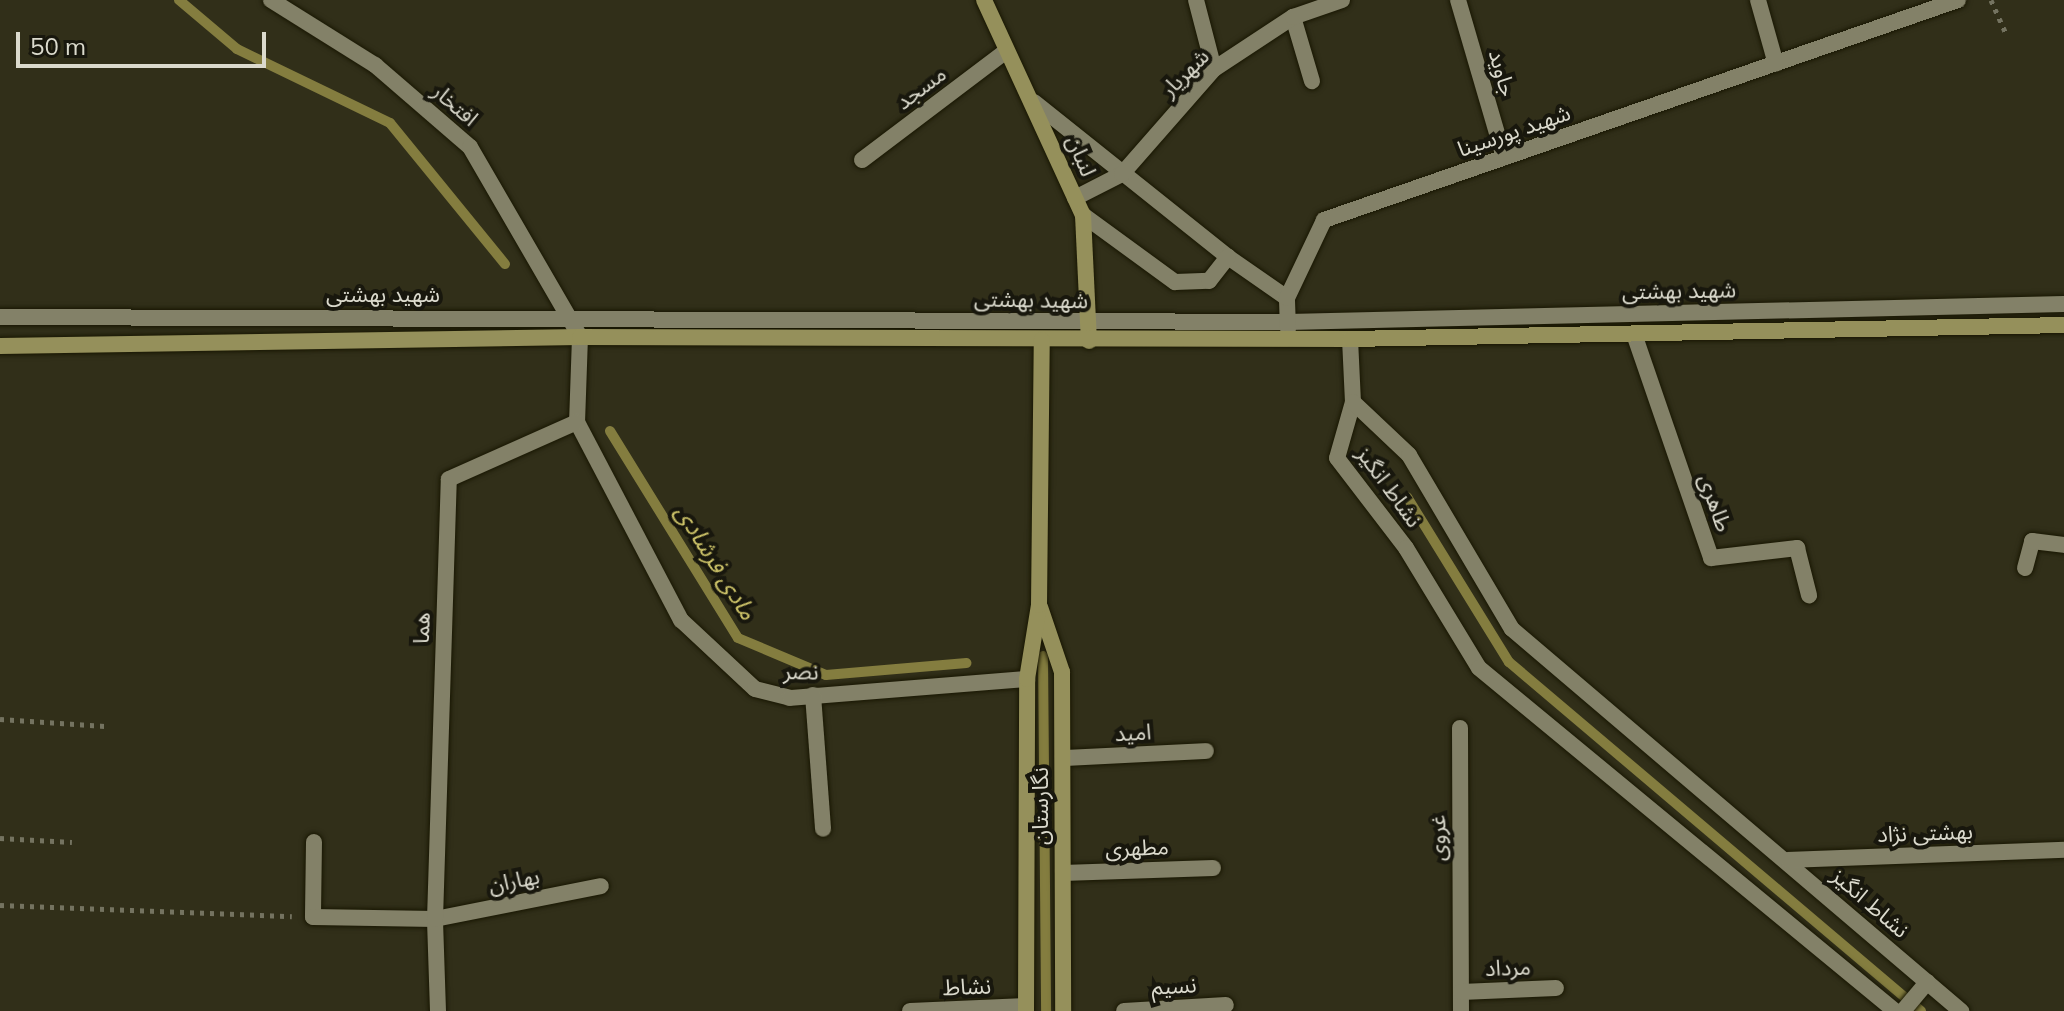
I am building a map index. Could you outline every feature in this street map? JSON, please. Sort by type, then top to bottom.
[{"type":"main road","name":"لنبان","points":[[984,0],[1006,51],[1034,102],[1083,215],[1089,341]]},
{"type":"main road","name":"شهید بهشتی","points":[[0,346],[580,337],[1089,341],[1288,330],[1350,339],[2064,325]]},
{"type":"main road","name":"نگارستان","points":[[1026,1008],[1027,679],[1039,605],[1042,340]]},
{"type":"main road","name":"نگارستان","points":[[1039,605],[1062,672],[1063,1011]]},
{"type":"street","name":"افتخار","points":[[271,0],[375,65],[470,147],[580,337]]},
{"type":"street","points":[[1196,0],[1214,69]]},
{"type":"street","name":"شهریار","points":[[1075,198],[1122,174],[1214,69],[1293,17],[1342,0]]},
{"type":"street","name":"جاوید","points":[[1458,0],[1504,157]]},
{"type":"street","points":[[1758,0],[1776,64]]},
{"type":"street","name":"شهید پورسینا","points":[[1288,330],[1287,298],[1324,220],[1958,0]]},
{"type":"street","points":[[1293,17],[1312,81]]},
{"type":"street","name":"مسجد","points":[[862,160],[1006,51]]},
{"type":"street","points":[[1034,102],[1228,257],[1287,298]]},
{"type":"street","points":[[1083,215],[1175,282],[1209,281],[1228,257]]},
{"type":"street","name":"شهید بهشتی","points":[[1,318],[568,317],[1088,322],[1288,330],[2064,304]]},
{"type":"street","name":"طاهری","points":[[1634,334],[1711,558],[1797,548],[1809,595]]},
{"type":"street","points":[[577,422],[580,337]]},
{"type":"street","points":[[1350,339],[1353,402]]},
{"type":"street","name":"نشاط انگیز","points":[[1895,1011],[1479,668],[1406,548],[1337,458],[1353,402],[1409,455],[1512,629],[1788,860],[1961,1011]]},
{"type":"street","name":"نصر","points":[[577,422],[681,620],[755,689],[790,698],[1027,679]]},
{"type":"street","name":"هما","points":[[435,919],[449,479],[577,422]]},
{"type":"street","points":[[2025,568],[2032,541],[2064,545]]},
{"type":"street","points":[[813,695],[823,829]]},
{"type":"street","name":"غروی","points":[[1460,728],[1461,1011]]},
{"type":"street","name":"امید","points":[[1063,758],[1206,751]]},
{"type":"street","points":[[313,917],[314,842]]},
{"type":"street","name":"بهشتی نژاد","points":[[1788,860],[2064,850]]},
{"type":"street","name":"مطهری","points":[[1063,873],[1213,868]]},
{"type":"street","name":"بهاران","points":[[313,917],[435,919],[601,886]]},
{"type":"street","points":[[435,919],[438,1011]]},
{"type":"street","points":[[1903,1011],[1927,982]]},
{"type":"street","name":"مرداد","points":[[1461,992],[1556,988]]},
{"type":"street","name":"نسیم","points":[[1124,1011],[1226,1005]]},
{"type":"street","name":"نشاط","points":[[910,1011],[1026,1008]]},
{"type":"path","points":[[1991,0],[2006,34]]},
{"type":"path","points":[[0,719],[105,726]]},
{"type":"path","points":[[0,838],[72,842]]},
{"type":"path","points":[[0,905],[313,917]]},
{"type":"waterway","name":"مادی فرشادی","points":[[179,0],[237,49],[390,123],[505,264]]},
{"type":"waterway","name":"مادی فرشادی","points":[[610,431],[738,638],[826,675],[966,663]]},
{"type":"waterway","points":[[1407,497],[1509,662],[1921,1011]]},
{"type":"waterway","name":"مادی فرشادی","points":[[1043,656],[1046,1011]]}]
